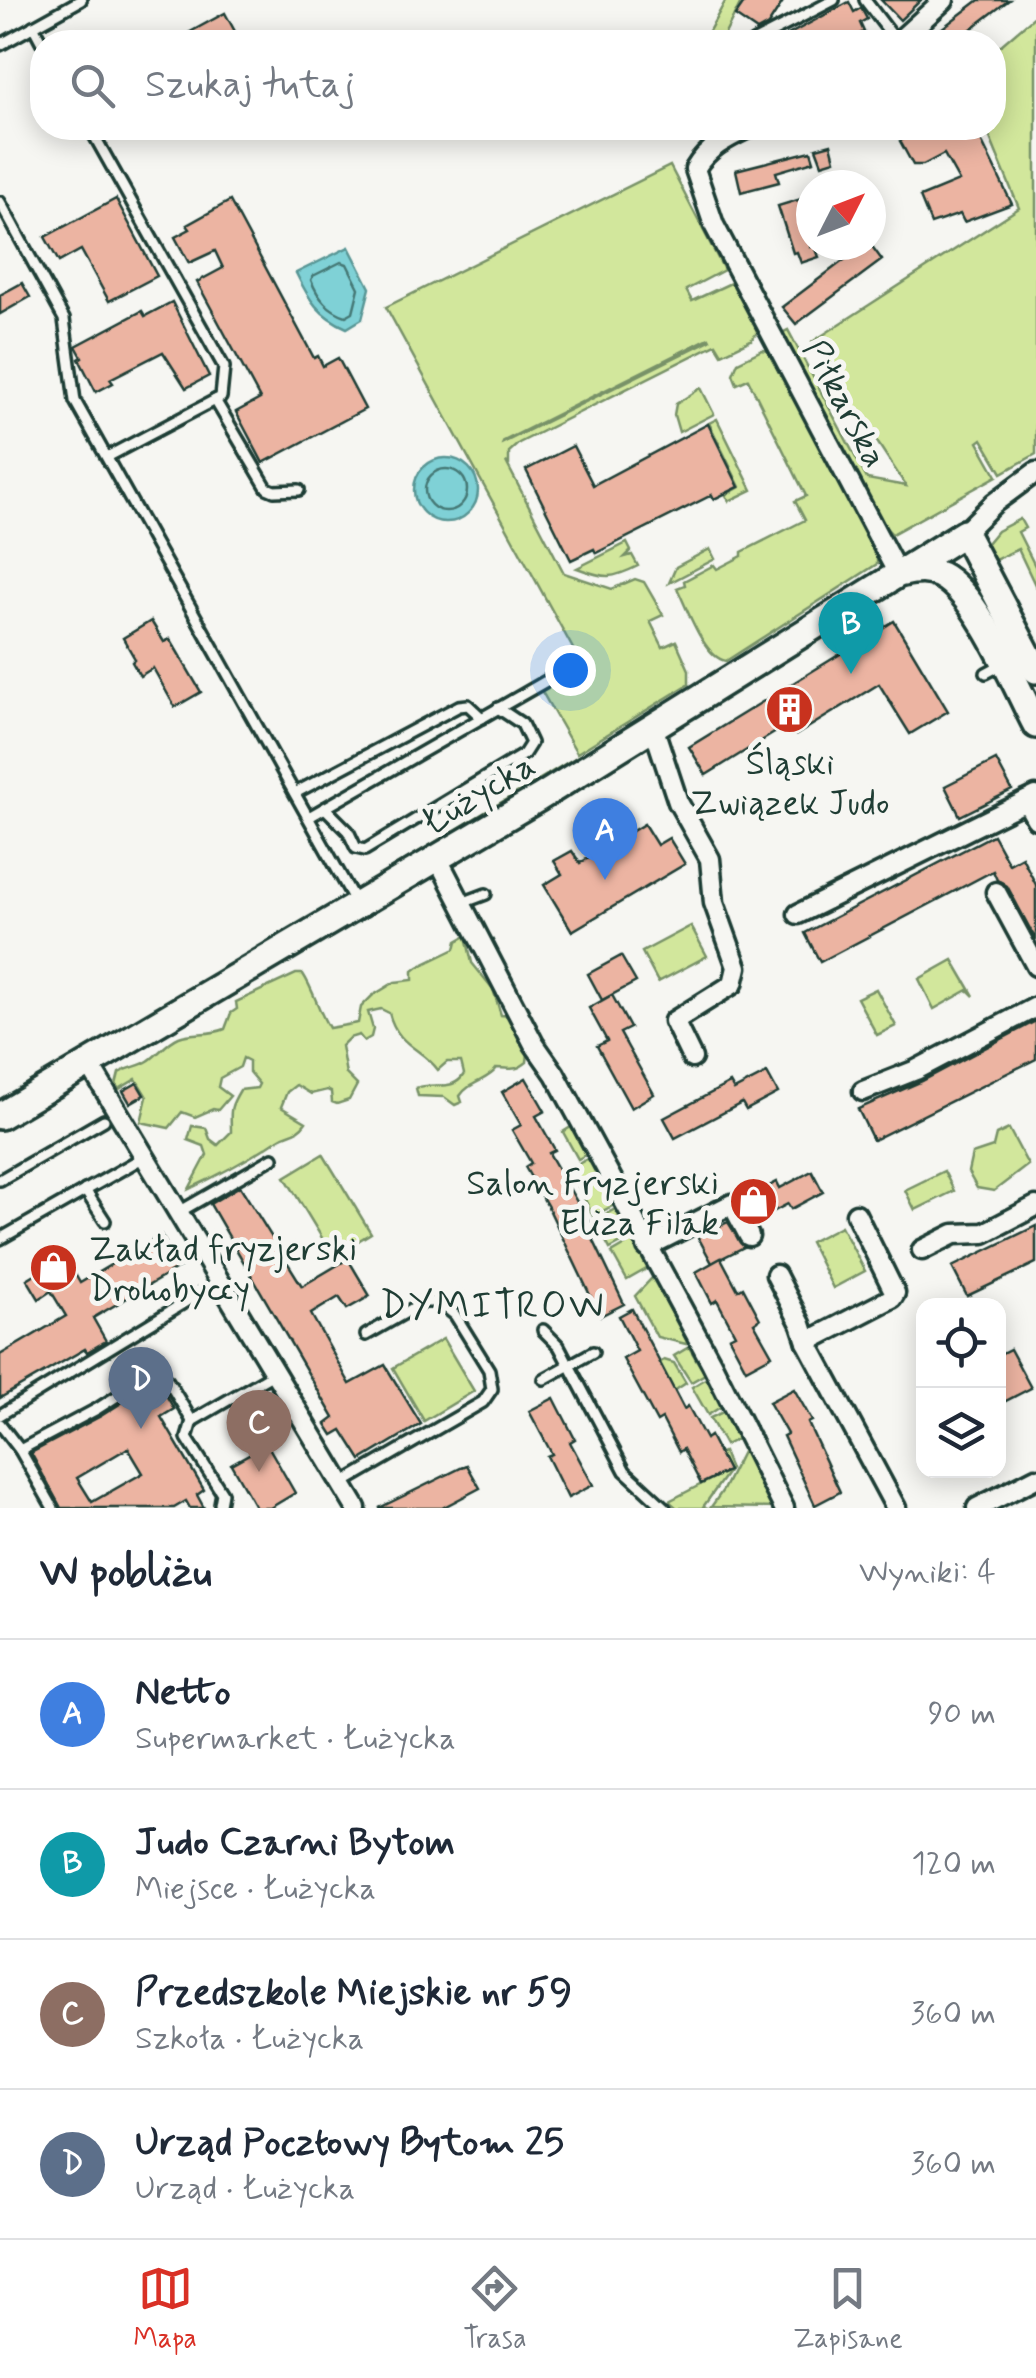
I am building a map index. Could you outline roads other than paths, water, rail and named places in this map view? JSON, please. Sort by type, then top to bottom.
[{"type":"street","points":[[911,30],[944,0]]},
{"type":"street","name":"Piłkarska","points":[[725,140],[715,145],[695,169],[714,225],[769,338],[898,574]]},
{"type":"street","points":[[898,574],[964,533],[994,503],[1036,472]]},
{"type":"street","points":[[964,533],[1036,670]]},
{"type":"street","points":[[898,574],[922,569],[956,586],[975,610],[995,668],[1036,726]]},
{"type":"street","name":"Łużycka","points":[[0,1116],[438,859],[652,726],[710,685],[898,574]]},
{"type":"street","points":[[652,726],[662,784],[710,858],[714,903],[738,967],[733,984],[674,1021],[692,1058]]},
{"type":"street","points":[[798,914],[1031,799],[1036,820]]},
{"type":"street","points":[[438,859],[534,1044],[733,1404],[784,1508]]},
{"type":"street","points":[[996,892],[1036,966]]},
{"type":"street","points":[[863,1091],[916,1070],[1036,1007]]},
{"type":"street","points":[[89,1064],[356,1508]]},
{"type":"street","points":[[647,1248],[732,1204],[749,1236]]},
{"type":"street","points":[[922,1250],[954,1234],[984,1233],[1036,1206]]},
{"type":"street","points":[[806,1342],[895,1293],[856,1214]]},
{"type":"street","points":[[776,1275],[806,1342],[896,1508]]},
{"type":"street","points":[[977,1508],[1036,1478]]},
{"type":"lane","points":[[0,45],[81,0]]},
{"type":"lane","points":[[776,30],[834,0]]},
{"type":"lane","points":[[865,0],[889,30]]},
{"type":"lane","points":[[33,26],[35,30]]},
{"type":"lane","points":[[97,140],[224,367],[221,397],[107,457]]},
{"type":"lane","points":[[0,202],[64,320],[76,401],[357,905]]},
{"type":"lane","points":[[216,400],[267,488],[300,490]]},
{"type":"lane","points":[[309,817],[566,669]]},
{"type":"lane","points":[[295,793],[459,706],[468,705],[482,718]]},
{"type":"lane","points":[[325,808],[348,832],[356,848],[365,850],[524,754],[531,743],[522,724],[498,708]]},
{"type":"lane","points":[[462,903],[486,894]]},
{"type":"lane","points":[[0,1180],[104,1120]]},
{"type":"lane","points":[[0,1240],[146,1155]]},
{"type":"lane","points":[[179,1212],[273,1158]]},
{"type":"lane","points":[[85,1190],[104,1222]]},
{"type":"lane","points":[[0,1416],[218,1282]]},
{"type":"lane","points":[[341,1484],[483,1402],[492,1389],[489,1370],[455,1316],[439,1302],[424,1302],[366,1335]]},
{"type":"lane","points":[[542,1330],[558,1346],[625,1471],[666,1508]]},
{"type":"lane","points":[[544,1379],[593,1352]]},
{"type":"lane","points":[[220,1504],[222,1494],[187,1438],[192,1421],[275,1373]]},
{"type":"lane","points":[[20,1450],[147,1377],[168,1381],[192,1421]]},
{"type":"lane","points":[[0,1424],[54,1508]]},
{"type":"water","points":[[349,247],[370,288],[362,319],[347,328],[316,306],[296,273]]},
{"type":"water","points":[[446,458],[468,468],[478,490],[468,512],[446,522],[424,512],[414,490],[424,468]]},
{"type":"place","name":"Judo Czarni Bytom","points":[[851,674]]},
{"type":"place","name":"Śląski Związek Judo","points":[[790,710]]},
{"type":"place","name":"Netto","points":[[605,880]]},
{"type":"place","name":"Salon Fryzjerski Eliza Filak","points":[[754,1202]]},
{"type":"place","name":"Zakład fryzjerski Drohobyccy","points":[[54,1268]]},
{"type":"place","name":"Urząd Pocztowy Bytom 25","points":[[141,1429]]},
{"type":"place","name":"Przedszkole Miejskie nr 59","points":[[259,1472]]},
{"type":"district","name":"DYMITROW","points":[[493,1304]]}]
